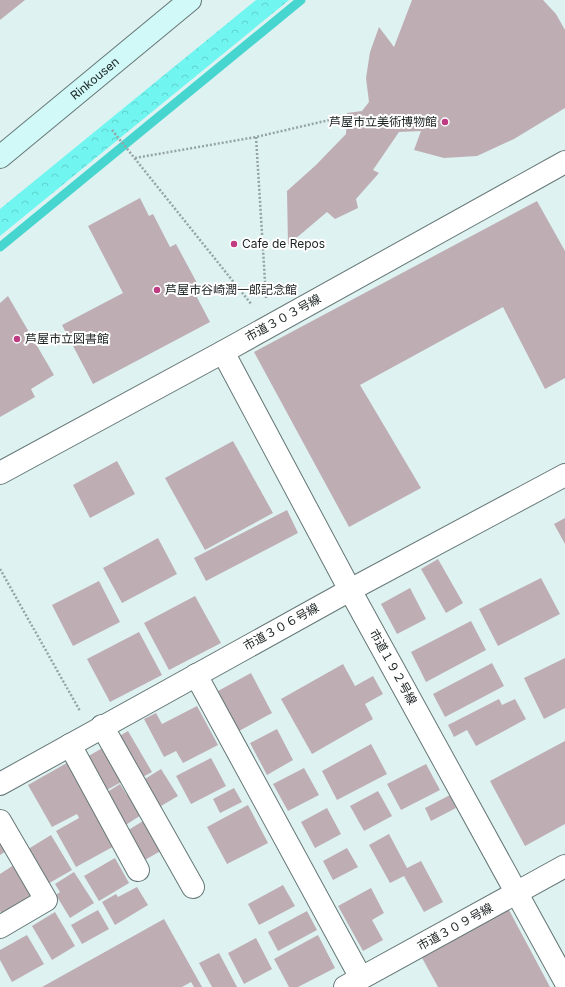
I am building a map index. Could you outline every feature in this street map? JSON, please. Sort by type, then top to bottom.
[{"type":"street","name":"Rinkousen","points":[[0,157],[190,0]]},
{"type":"street","name":"市道３０３号線","points":[[0,473],[223,352],[565,162]]},
{"type":"street","name":"市道１９２号線","points":[[223,352],[350,590],[565,981]]},
{"type":"street","name":"市道３０６号線","points":[[0,784],[196,674],[565,475]]},
{"type":"street","points":[[196,674],[353,983]]},
{"type":"street","points":[[97,729],[194,888]]},
{"type":"street","points":[[70,745],[138,870]]},
{"type":"street","points":[[0,820],[46,900],[0,927]]},
{"type":"street","name":"市道３０９号線","points":[[353,983],[565,866]]},
{"type":"path","points":[[135,158],[256,137],[338,118]]},
{"type":"path","points":[[112,130],[268,326]]},
{"type":"path","points":[[256,137],[268,326]]},
{"type":"path","points":[[0,569],[97,729]]},
{"type":"green space","points":[[256,0],[289,0],[0,236],[0,209]]},
{"type":"building","points":[[0,0],[25,0],[0,20]]},
{"type":"building","name":"芦屋市立美術博物館","points":[[412,0],[543,0],[556,14],[565,30],[565,108],[514,139],[477,156],[444,158],[414,150],[421,131],[399,132],[373,170],[379,173],[356,199],[358,208],[335,219],[327,212],[288,245],[287,191],[316,165],[346,134],[347,113],[362,111],[369,102],[366,78],[370,52],[379,27],[394,47]]},
{"type":"building","name":"芦屋市谷崎潤一郎記念館","points":[[140,198],[149,216],[153,214],[170,247],[176,244],[197,283],[191,286],[210,322],[93,384],[62,325],[123,293],[88,226]]},
{"type":"building","points":[[537,201],[565,251],[565,378],[545,389],[503,307],[360,385],[421,488],[349,527],[254,352]]},
{"type":"building","name":"芦屋市立図書館","points":[[8,296],[54,375],[31,389],[35,397],[0,417],[0,303]]},
{"type":"building","points":[[233,441],[273,513],[205,550],[165,478]]},
{"type":"building","points":[[117,461],[135,494],[90,518],[73,485]]},
{"type":"building","points":[[287,510],[298,533],[206,581],[194,558]]},
{"type":"building","points":[[565,518],[565,544],[554,524]]},
{"type":"building","points":[[158,538],[177,574],[122,603],[103,568]]},
{"type":"building","points":[[438,559],[463,603],[446,613],[421,569]]},
{"type":"building","points":[[541,578],[560,614],[498,646],[479,609]]},
{"type":"building","points":[[99,581],[120,622],[73,646],[52,605]]},
{"type":"building","points":[[410,588],[426,619],[397,634],[381,604]]},
{"type":"building","points":[[195,596],[221,643],[169,670],[144,623]]},
{"type":"building","points":[[471,621],[486,650],[426,682],[411,652]]},
{"type":"building","points":[[139,632],[162,675],[110,702],[87,659]]},
{"type":"building","points":[[565,658],[565,708],[544,719],[524,678]]},
{"type":"building","points":[[492,663],[504,686],[445,717],[433,694]]},
{"type":"building","points":[[343,664],[355,686],[373,676],[383,694],[365,704],[373,719],[312,754],[281,699]]},
{"type":"building","points":[[251,673],[272,713],[239,731],[218,691]]},
{"type":"building","points":[[499,699],[502,705],[515,699],[526,719],[476,746],[467,730],[454,737],[448,725]]},
{"type":"building","points":[[197,706],[218,745],[183,763],[176,751],[164,757],[144,719],[156,713],[162,724]]},
{"type":"building","points":[[277,729],[293,760],[267,775],[250,743]]},
{"type":"building","points":[[128,731],[152,772],[139,779],[116,738]]},
{"type":"building","points":[[565,741],[565,824],[525,846],[490,781]]},
{"type":"building","points":[[371,744],[387,774],[337,800],[322,771]]},
{"type":"building","points":[[106,746],[125,780],[105,791],[85,758]]},
{"type":"building","points":[[211,758],[226,786],[191,804],[176,776]]},
{"type":"building","points":[[72,760],[118,844],[76,867],[56,831],[79,818],[77,814],[52,827],[28,785]]},
{"type":"building","points":[[426,764],[440,790],[401,810],[387,784]]},
{"type":"building","points":[[304,768],[319,795],[288,811],[273,784]]},
{"type":"building","points":[[161,769],[178,796],[156,809],[140,782]]},
{"type":"building","points":[[120,784],[127,795],[133,792],[146,812],[124,826],[104,794]]},
{"type":"building","points":[[234,788],[242,802],[220,813],[213,799]]},
{"type":"building","points":[[378,791],[392,816],[364,831],[350,806]]},
{"type":"building","points":[[450,795],[456,808],[431,821],[425,808]]},
{"type":"building","points":[[248,805],[268,843],[227,864],[207,827]]},
{"type":"building","points":[[327,808],[341,834],[315,848],[301,822]]},
{"type":"building","points":[[143,821],[151,835],[166,848],[143,861],[125,832]]},
{"type":"building","points":[[389,834],[407,868],[421,861],[443,902],[424,912],[404,876],[390,883],[369,845]]},
{"type":"building","points":[[51,835],[72,870],[46,885],[25,851]]},
{"type":"building","points":[[0,836],[8,850],[0,855]]},
{"type":"building","points":[[347,848],[358,867],[333,880],[323,861]]},
{"type":"building","points":[[115,858],[129,883],[99,901],[84,876]]},
{"type":"building","points":[[17,863],[37,896],[3,916],[0,911],[0,874]]},
{"type":"building","points":[[74,872],[94,903],[70,918],[56,895],[60,892],[55,884]]},
{"type":"building","points":[[283,885],[295,906],[259,925],[248,904]]},
{"type":"building","points":[[137,887],[148,905],[115,925],[102,902],[116,894],[118,897]]},
{"type":"building","points":[[371,888],[384,913],[372,920],[383,940],[363,951],[338,906]]},
{"type":"building","points":[[98,910],[109,929],[82,944],[71,925]]},
{"type":"building","points":[[509,910],[550,987],[438,987],[421,956]]},
{"type":"building","points":[[307,911],[317,930],[278,951],[268,932]]},
{"type":"building","points":[[55,912],[75,946],[52,960],[32,926]]},
{"type":"building","points":[[164,919],[202,987],[194,987],[191,982],[182,987],[42,987]]},
{"type":"building","points":[[27,935],[44,964],[12,982],[0,960],[0,950]]},
{"type":"building","points":[[318,935],[335,968],[298,987],[289,987],[274,959]]},
{"type":"building","points":[[256,938],[272,969],[244,984],[228,953]]},
{"type":"building","points":[[219,953],[237,987],[212,987],[199,963]]},
{"type":"waterway","points":[[0,247],[301,0]]},
{"type":"place","name":"芦屋市立美術博物館","points":[[445,122]]},
{"type":"place","name":"Cafe de Repos","points":[[234,244]]},
{"type":"place","name":"芦屋市谷崎潤一郎記念館","points":[[157,290]]},
{"type":"place","name":"芦屋市立図書館","points":[[17,339]]}]
